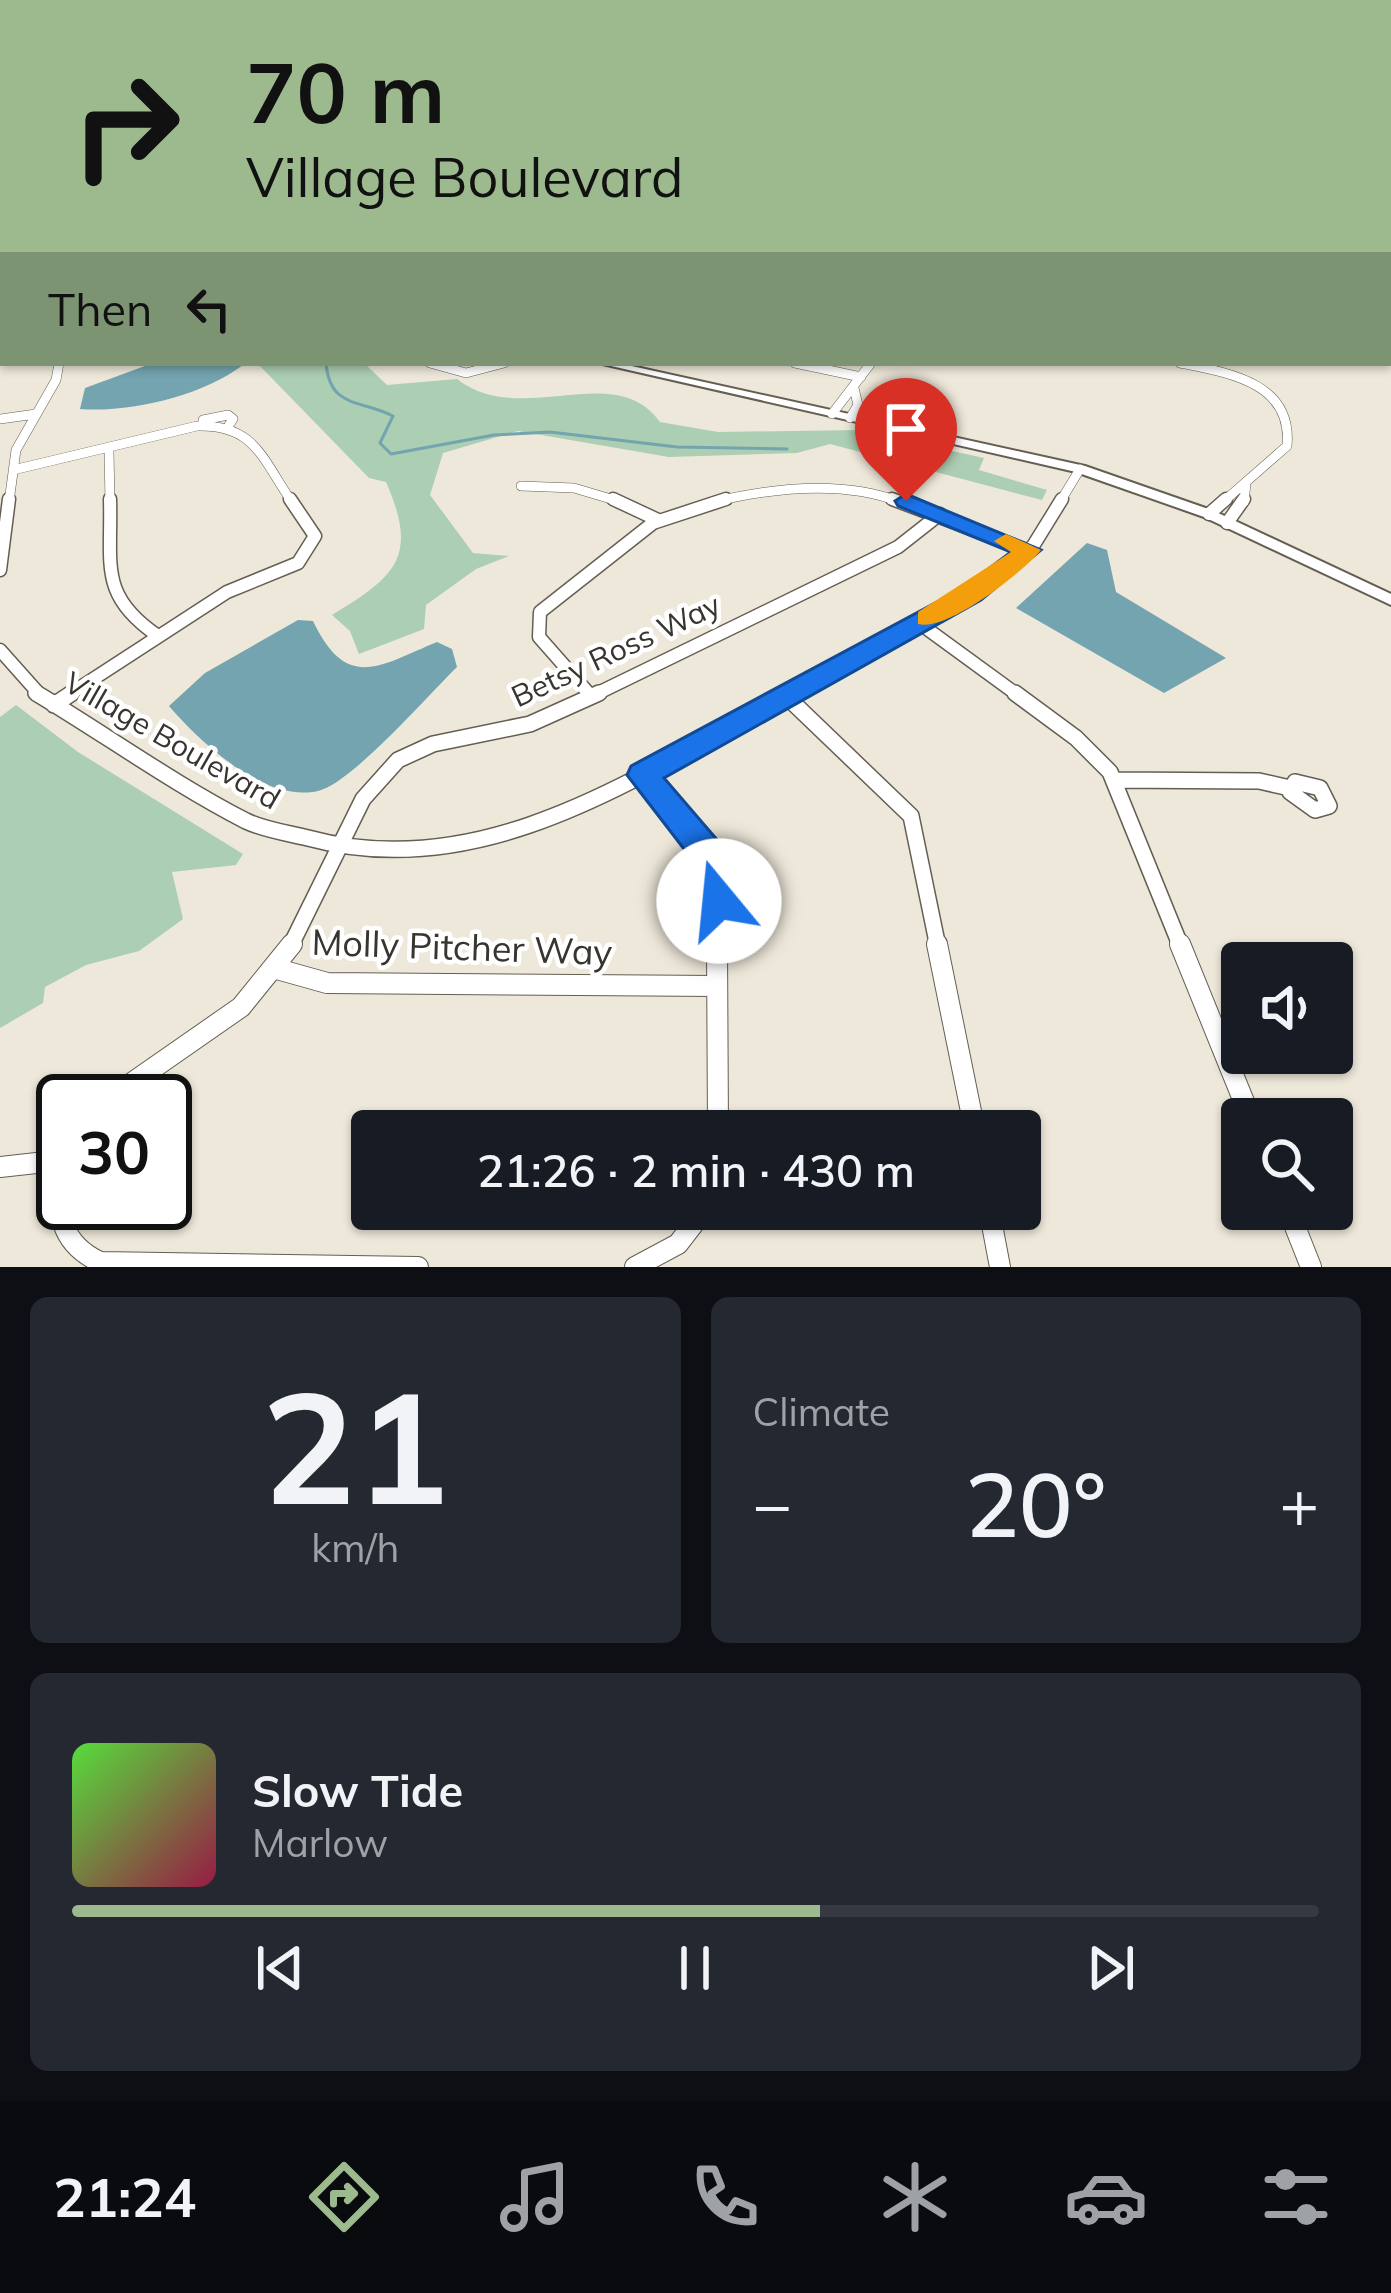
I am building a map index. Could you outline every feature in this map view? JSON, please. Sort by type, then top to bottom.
[{"type":"street","points":[[0,570],[18,444],[58,366]]},
{"type":"street","points":[[434,366],[443,372],[468,374],[494,366]]},
{"type":"street","points":[[616,366],[1080,469],[1208,514],[1391,600]]},
{"type":"street","points":[[810,366],[861,376]]},
{"type":"street","points":[[832,414],[869,366]]},
{"type":"street","points":[[1192,366],[1254,382],[1270,392],[1290,435],[1287,446],[1208,514]]},
{"type":"street","points":[[850,418],[857,404],[854,388]]},
{"type":"street","points":[[0,419],[36,414]]},
{"type":"street","points":[[13,470],[109,451],[197,425],[229,425],[248,436],[311,526],[315,543],[292,567],[233,589],[54,705]]},
{"type":"street","points":[[109,451],[113,591],[127,615],[158,636]]},
{"type":"street","name":"Village Boulevard","points":[[2,658],[25,685],[54,705],[250,824],[340,847],[421,848],[519,832],[643,775],[996,578],[1028,550],[1080,469]]},
{"type":"street","points":[[1227,523],[1243,507],[1246,483]]},
{"type":"street","points":[[521,486],[550,485],[620,501],[658,520]]},
{"type":"street","points":[[591,696],[542,641],[538,617],[553,598],[658,520],[710,501],[825,488],[890,496],[1028,550]]},
{"type":"street","name":"Betsy Ross Way","points":[[147,1074],[222,1024],[278,969],[374,783],[402,758],[430,744],[529,725],[898,547],[940,514]]},
{"type":"street","points":[[919,623],[1076,738],[1115,780],[1243,1098]]},
{"type":"street","points":[[786,696],[891,790],[911,816],[970,1110]]},
{"type":"street","points":[[643,775],[697,837],[713,865],[719,901],[718,1110]]},
{"type":"street","points":[[1115,780],[1259,781],[1290,788]]},
{"type":"street","name":"Molly Pitcher Way","points":[[278,969],[327,983],[717,986]]},
{"type":"street","points":[[0,1167],[36,1163]]},
{"type":"street","points":[[63,1230],[78,1250],[100,1262],[418,1267]]},
{"type":"street","points":[[635,1267],[678,1244],[689,1230]]},
{"type":"street","points":[[993,1230],[1000,1267]]},
{"type":"street","points":[[1296,1230],[1311,1267]]},
{"type":"green space","points":[[260,366],[367,366],[387,385],[457,379],[482,393],[509,398],[618,395],[641,404],[660,422],[718,432],[859,430],[875,443],[898,439],[984,458],[979,470],[1047,490],[1042,500],[830,444],[797,453],[669,457],[518,431],[443,453],[430,495],[473,553],[509,556],[476,569],[426,605],[424,629],[359,654],[350,631],[332,615],[386,576],[400,547],[396,508],[386,482],[369,478]]},
{"type":"green space","points":[[16,705],[78,752],[243,854],[236,865],[172,872],[183,919],[139,951],[86,965],[45,987],[43,1003],[0,1028],[0,717]]},
{"type":"water","points":[[145,366],[241,366],[187,394],[121,408],[80,409],[85,388]]},
{"type":"water","points":[[1087,543],[1107,550],[1116,592],[1226,658],[1164,693],[1016,608]]},
{"type":"water","points":[[298,620],[313,621],[339,658],[352,665],[381,665],[437,642],[452,649],[457,667],[350,772],[318,791],[276,788],[255,779],[216,752],[169,706],[205,673]]},
{"type":"waterway","points":[[327,366],[340,396],[393,416],[380,443],[391,454],[494,435],[550,432],[677,447],[787,449]]},
{"type":"slow traffic","points":[[928,618],[996,578],[1028,550],[1006,541]]},
{"type":"route","points":[[719,901],[715,871],[706,852],[643,775],[972,594],[1028,550],[906,501]]}]
